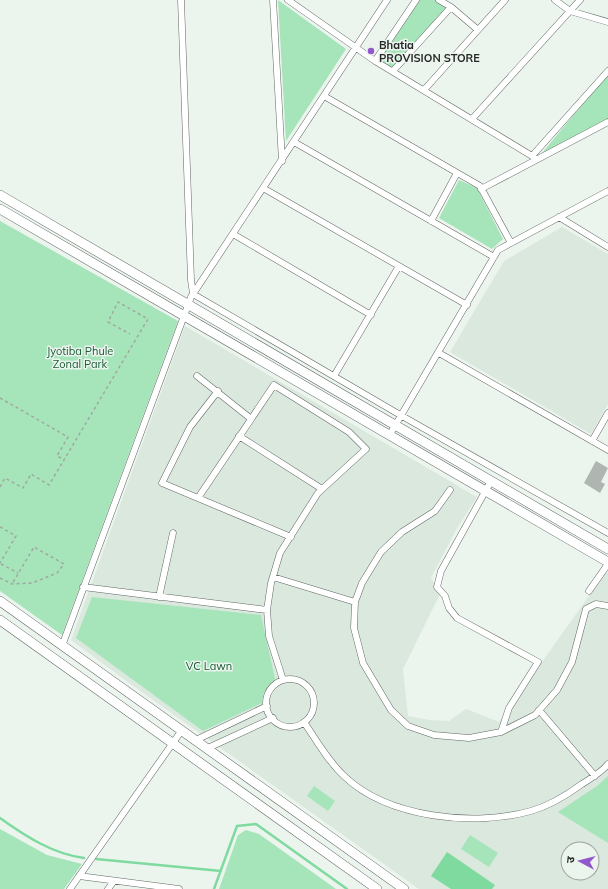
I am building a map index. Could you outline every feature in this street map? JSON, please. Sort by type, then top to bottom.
[{"type":"street","points":[[181,0],[191,280],[193,294]]},
{"type":"street","points":[[273,0],[282,161]]},
{"type":"street","points":[[288,0],[375,61],[535,158]]},
{"type":"street","points":[[62,646],[193,294],[387,0]]},
{"type":"street","points":[[375,61],[416,0]]},
{"type":"street","points":[[439,0],[451,7],[478,30]]},
{"type":"street","points":[[424,90],[505,0]]},
{"type":"street","points":[[554,0],[570,11],[608,22]]},
{"type":"street","points":[[472,119],[580,0]]},
{"type":"street","points":[[393,71],[451,7]]},
{"type":"street","points":[[535,158],[608,71]]},
{"type":"street","points":[[324,96],[457,173],[481,189],[511,243]]},
{"type":"street","points":[[481,189],[535,158],[608,122]]},
{"type":"street","points":[[294,142],[494,257]]},
{"type":"street","points":[[431,221],[457,173]]},
{"type":"street","points":[[263,188],[467,305]]},
{"type":"street","points":[[389,436],[498,250],[608,191]]},
{"type":"street","points":[[0,195],[608,549]]},
{"type":"street","points":[[0,209],[608,563],[589,591]]},
{"type":"street","points":[[559,217],[608,246]]},
{"type":"street","points":[[233,234],[371,315]]},
{"type":"street","points":[[334,376],[399,266]]},
{"type":"street","points":[[193,294],[402,416],[608,533]]},
{"type":"street","points":[[439,353],[608,450]]},
{"type":"street","points":[[197,376],[218,391],[250,418]]},
{"type":"street","points":[[198,498],[240,436],[250,418],[274,385],[349,432],[366,449],[322,489],[280,553],[273,577],[267,610],[269,636],[283,680]]},
{"type":"street","points":[[218,391],[190,427],[162,483],[291,537]]},
{"type":"street","points":[[592,441],[608,413]]},
{"type":"street","points":[[240,436],[322,489]]},
{"type":"street","points":[[490,481],[486,492],[441,571],[436,587],[445,596],[449,608],[457,618],[538,662],[509,708],[501,732]]},
{"type":"street","points":[[450,490],[435,510],[402,532],[381,552],[362,583],[355,602],[354,628],[363,663],[391,710],[408,726],[434,734],[469,738],[501,732],[534,715],[557,690],[572,662],[586,610],[596,604],[608,606]]},
{"type":"street","points":[[159,597],[173,533]]},
{"type":"street","points":[[273,577],[355,602]]},
{"type":"street","points":[[83,587],[267,610]]},
{"type":"street","points":[[0,601],[404,889]]},
{"type":"street","points":[[0,620],[377,889]]},
{"type":"street","points":[[42,650],[53,639]]},
{"type":"street","points":[[296,679],[305,684],[312,692],[314,700],[310,717],[294,727],[284,726],[273,718],[267,706],[268,695],[271,688],[283,680],[296,679]]},
{"type":"street","points":[[196,740],[267,706]]},
{"type":"street","points":[[539,710],[595,776]]},
{"type":"street","points":[[208,748],[273,718]]},
{"type":"street","points":[[304,722],[316,741],[343,776],[366,792],[400,808],[436,816],[491,818],[531,811],[567,794],[595,776],[608,764]]},
{"type":"street","points":[[70,889],[182,730]]},
{"type":"street","points":[[80,876],[147,887],[179,889]]},
{"type":"street","points":[[108,889],[114,881]]},
{"type":"path","points":[[0,487],[5,478],[23,488],[31,474],[49,485],[148,319],[118,302],[108,322],[130,334]]},
{"type":"path","points":[[0,398],[68,437],[57,456],[63,460]]},
{"type":"path","points":[[0,526],[16,536],[0,563],[18,573]]},
{"type":"path","points":[[0,578],[12,584],[32,583],[57,573],[64,564],[34,547],[12,584]]},
{"type":"shaded area","points":[[562,227],[608,254],[608,404],[591,434],[450,352],[504,261]]},
{"type":"shaded area","points":[[185,326],[477,497],[456,530],[431,578],[440,594],[403,669],[408,716],[430,720],[449,721],[466,709],[499,722],[606,572],[608,573],[608,889],[419,889],[71,640]]},
{"type":"shaded area","points":[[447,852],[495,885],[492,889],[451,889],[431,876]]},
{"type":"green space","points":[[278,0],[346,49],[286,141]]},
{"type":"green space","points":[[419,0],[439,0],[451,7],[393,71],[380,60]]},
{"type":"green space","points":[[608,74],[608,122],[537,159]]},
{"type":"green space","points":[[459,180],[477,188],[503,239],[492,249],[439,218]]},
{"type":"green space","name":"Jyotiba Phule Zonal Park","points":[[0,221],[178,321],[62,635],[0,591]]},
{"type":"green space","name":"VC Lawn","points":[[92,597],[261,615],[275,679],[264,692],[262,703],[203,731],[76,638]]},
{"type":"green space","points":[[608,776],[608,843],[558,812],[597,786]]},
{"type":"green space","points":[[314,786],[335,801],[328,811],[307,796]]},
{"type":"green space","points":[[0,829],[47,855],[82,864],[64,889],[0,889]]},
{"type":"green space","points":[[246,830],[259,834],[336,889],[219,889],[238,835]]},
{"type":"green space","points":[[470,835],[498,853],[489,867],[461,849]]},
{"type":"building","points":[[596,461],[608,468],[601,482],[605,484],[600,493],[584,483]]},
{"type":"waterway","points":[[0,818],[29,838],[61,853],[84,858]]},
{"type":"waterway","points":[[214,889],[237,826],[256,824],[347,889]]},
{"type":"waterway","points":[[96,859],[221,871]]},
{"type":"place","name":"Bhatia PROVISION STORE","points":[[371,51]]}]
